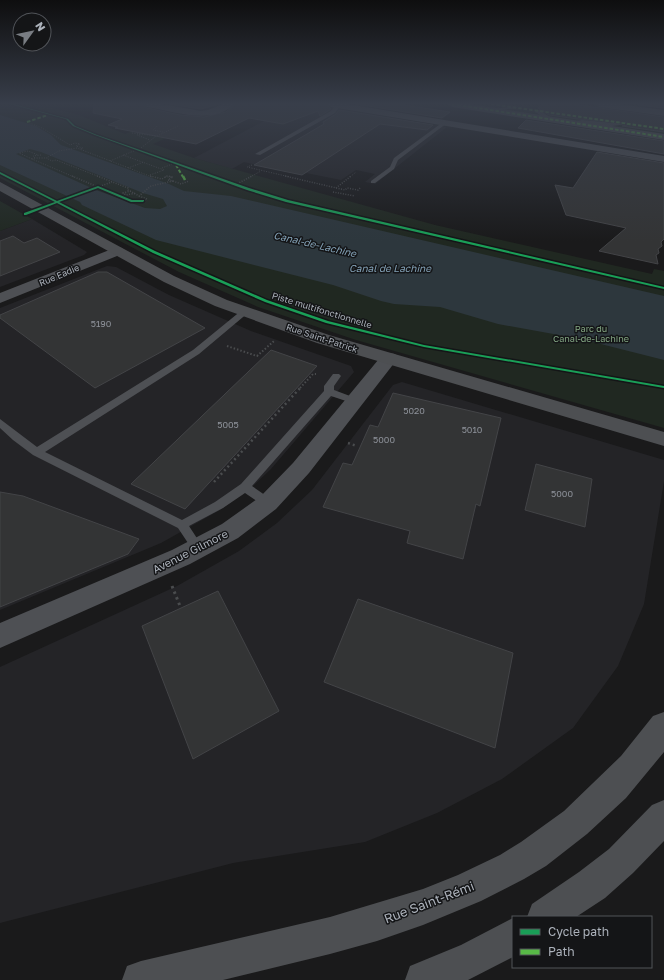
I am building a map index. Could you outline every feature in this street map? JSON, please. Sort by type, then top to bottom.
[{"type":"main road","name":"Rue Saint-Patrick","points":[[0,186],[117,251],[197,293],[245,312],[323,339],[664,439]]},
{"type":"main road","name":"Rue Saint-Rémi","points":[[141,980],[351,930],[399,915],[478,884],[513,866],[574,823],[601,800],[626,775],[664,727]]},
{"type":"main road","points":[[546,916],[592,885],[621,861],[664,818]]},
{"type":"main road","points":[[424,980],[474,958],[512,938]]},
{"type":"street","points":[[608,150],[664,159]]},
{"type":"street","name":"Rue Eadie","points":[[0,298],[117,251]]},
{"type":"street","name":"Avenue Gilmore","points":[[0,636],[198,549],[230,531],[268,502],[301,468],[389,358]]},
{"type":"lane","points":[[258,154],[266,150]]},
{"type":"lane","points":[[373,182],[392,168],[396,159],[409,150]]},
{"type":"lane","points":[[37,452],[196,352],[245,312]]},
{"type":"lane","points":[[182,525],[219,505],[245,487],[329,392],[329,386],[336,376]]},
{"type":"lane","points":[[329,392],[355,400]]},
{"type":"lane","points":[[0,422],[21,442],[37,452],[115,494],[182,525],[198,549]]},
{"type":"lane","points":[[245,487],[268,502]]},
{"type":"path","points":[[46,158],[58,151],[66,150]]},
{"type":"path","points":[[82,150],[149,176],[162,179],[167,176],[172,177],[168,180],[181,184],[190,180]]},
{"type":"path","points":[[110,162],[136,150]]},
{"type":"path","points":[[138,150],[146,153]]},
{"type":"path","points":[[38,155],[28,151],[19,154],[96,188],[105,190]]},
{"type":"path","points":[[35,158],[33,156],[41,155]]},
{"type":"path","points":[[123,155],[161,169],[177,164]]},
{"type":"path","points":[[32,159],[42,157],[52,161],[56,160],[112,182],[136,193],[135,194],[141,197]]},
{"type":"path","points":[[168,160],[177,164]]},
{"type":"path","points":[[128,168],[144,162]]},
{"type":"path","points":[[130,164],[134,166]]},
{"type":"path","points":[[149,176],[164,170],[161,169]]},
{"type":"path","points":[[235,184],[261,171],[345,190]]},
{"type":"path","points":[[355,196],[341,192],[333,192],[356,172]]},
{"type":"path","points":[[122,196],[134,201],[141,197],[151,186],[173,181]]},
{"type":"path","points":[[88,191],[112,182]]},
{"type":"path","points":[[228,182],[242,187]]},
{"type":"path","points":[[341,192],[347,188],[358,190],[362,187]]},
{"type":"path","points":[[122,196],[123,193],[131,191]]},
{"type":"path","points":[[122,196],[136,193]]},
{"type":"path","points":[[258,356],[276,339]]},
{"type":"path","points":[[231,347],[262,358]]},
{"type":"path","points":[[214,482],[313,374],[317,374],[322,369]]},
{"type":"path","points":[[346,443],[357,446]]},
{"type":"path","points":[[172,586],[180,606]]},
{"type":"shaded area","points":[[210,150],[418,150],[375,184],[365,182],[375,174],[356,170],[341,180],[306,173],[302,175],[244,162],[232,169],[194,158]]},
{"type":"shaded area","points":[[32,219],[87,252],[84,255],[0,287],[0,231]]},
{"type":"shaded area","points":[[107,266],[116,267],[169,295],[251,331],[351,366],[354,372],[271,469],[253,486],[220,510],[161,543],[0,610],[0,308]]},
{"type":"shaded area","points":[[402,382],[664,460],[664,481],[644,604],[618,666],[573,728],[502,779],[437,813],[365,842],[233,863],[0,923],[0,667],[177,586],[239,551],[277,523],[312,490],[393,385]]},
{"type":"green space","name":"Parc du Canal-de-Lachine","points":[[0,150],[170,150],[194,158],[435,225],[652,274],[654,269],[664,271],[664,428],[356,340],[258,307],[179,272],[0,178]]},
{"type":"green space","points":[[0,201],[32,219],[0,231]]},
{"type":"water","name":"Canal de Lachine","points":[[0,150],[28,150],[16,154],[96,190],[145,208],[160,209],[167,206],[163,199],[143,193],[33,150],[74,150],[169,184],[184,191],[231,196],[664,296],[664,360],[581,339],[498,324],[440,307],[394,304],[381,301],[333,285],[156,240],[82,205],[80,202],[0,165]]},
{"type":"building","points":[[280,150],[341,150],[302,175],[254,165]]},
{"type":"building","points":[[640,150],[664,150],[664,154]]},
{"type":"building","points":[[597,152],[664,163],[664,239],[661,242],[662,246],[658,249],[659,253],[656,255],[658,264],[599,251],[626,228],[566,215],[555,185],[573,188]]},
{"type":"building","points":[[13,236],[24,243],[37,238],[60,252],[0,276],[0,241]]},
{"type":"building","points":[[98,272],[107,272],[205,328],[95,388],[0,318],[0,315]]},
{"type":"building","points":[[271,350],[317,366],[185,509],[131,484]]},
{"type":"building","points":[[393,393],[501,418],[480,506],[476,504],[463,559],[407,543],[410,531],[323,507],[343,463],[352,465],[370,425],[378,427]]},
{"type":"building","points":[[536,464],[592,479],[585,527],[525,510]]},
{"type":"building","points":[[0,492],[23,496],[139,539],[128,554],[0,607]]},
{"type":"building","points":[[218,591],[279,711],[193,759],[142,626]]},
{"type":"building","points":[[358,599],[513,653],[495,748],[324,682]]},
{"type":"marked path","points":[[176,165],[185,180]]},
{"type":"cycle path","points":[[137,150],[248,189],[287,201],[664,288]]},
{"type":"cycle path","name":"Piste multifonctionnelle","points":[[0,173],[154,252],[266,301],[327,322],[424,346],[664,387]]},
{"type":"cycle path","points":[[25,214],[98,187],[132,201],[143,201]]},
{"type":"water label","name":"Canal-de-Lachine","points":[[315,244]]}]
